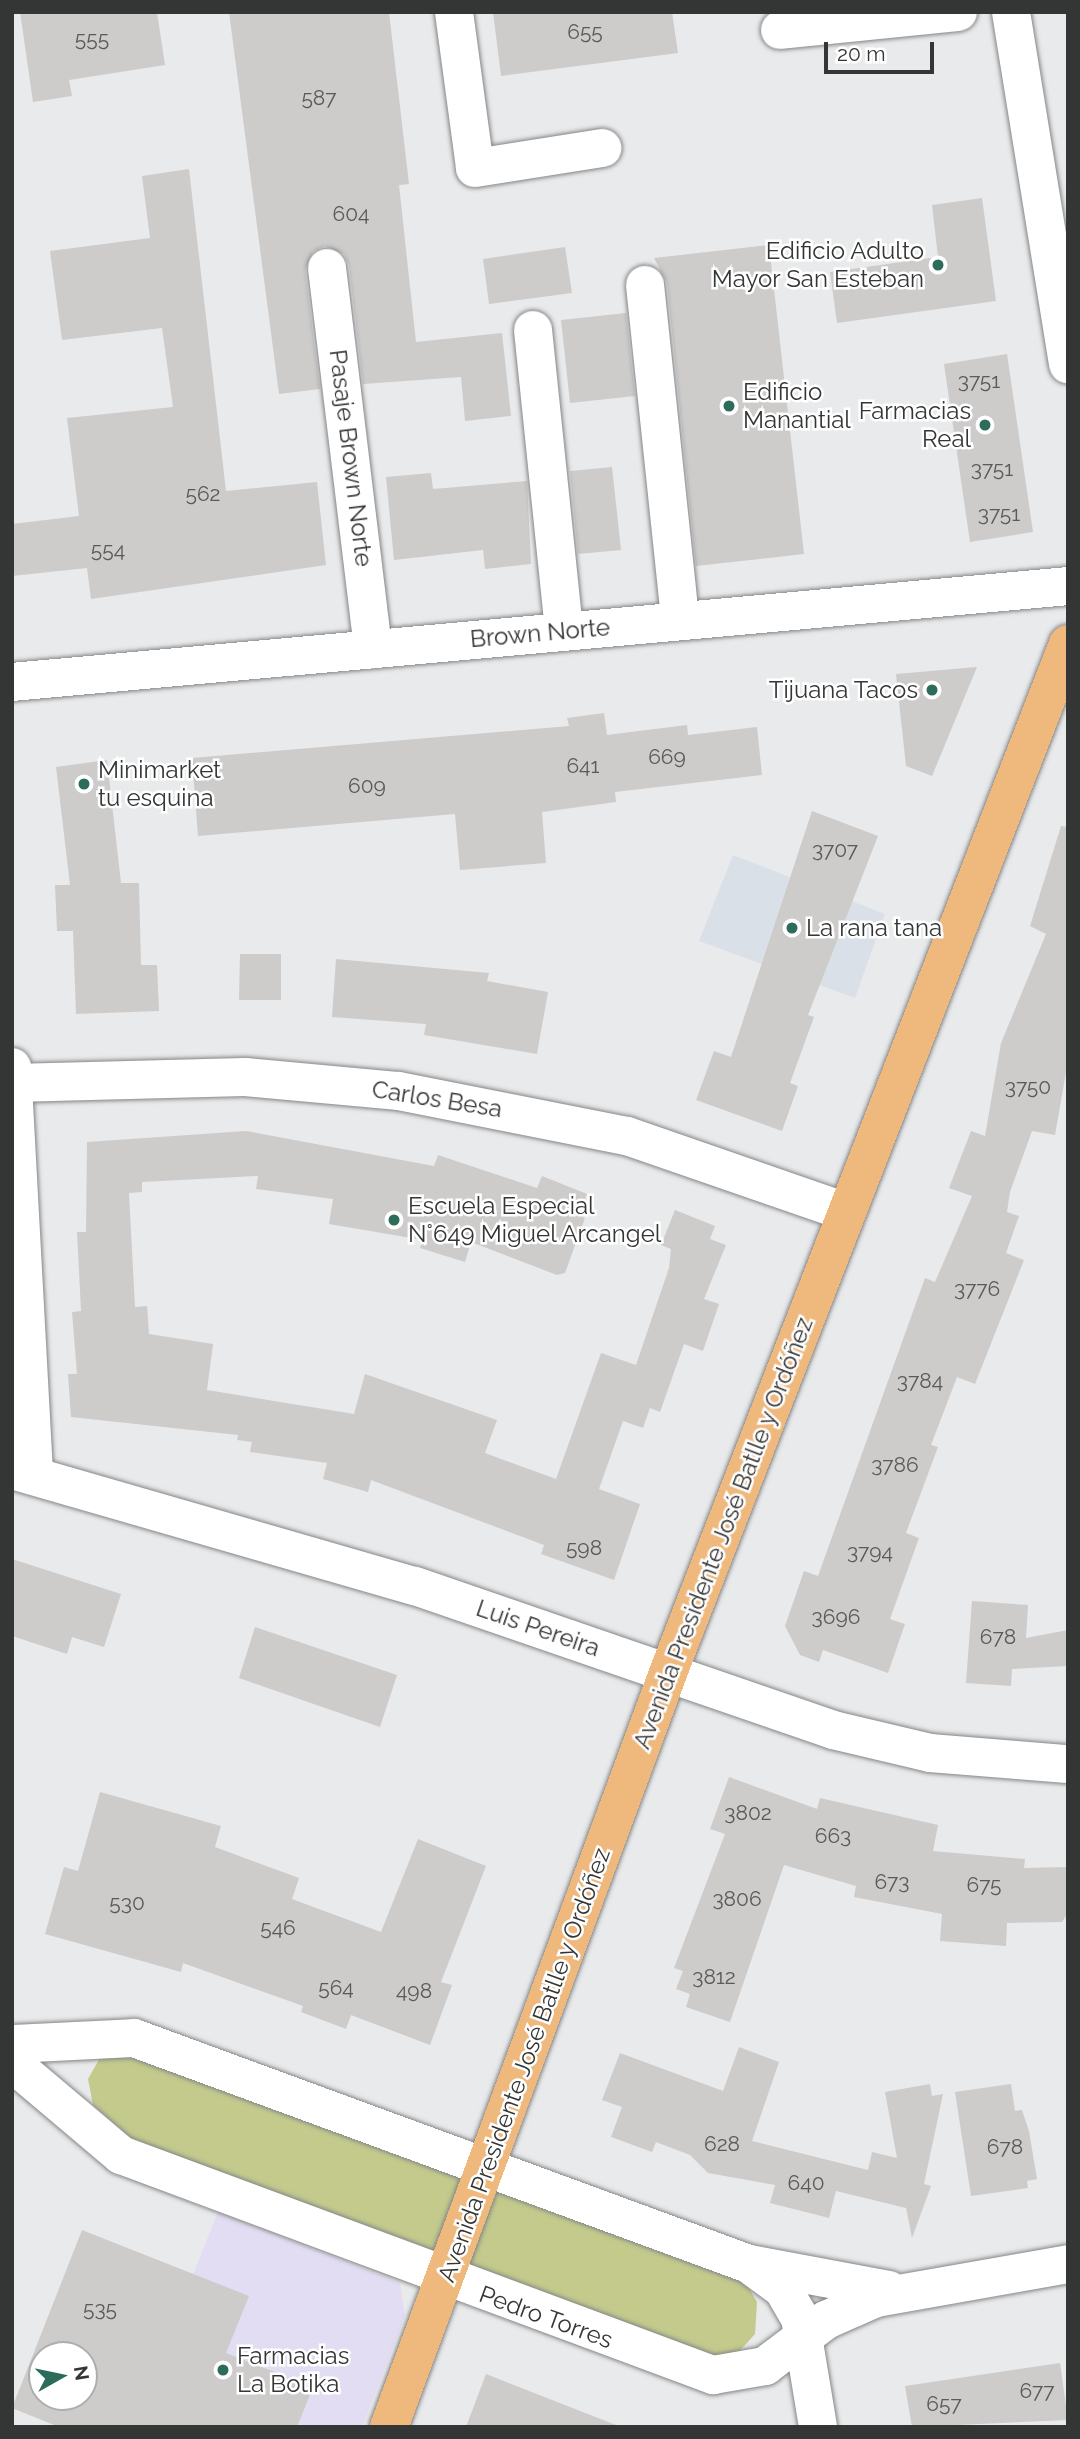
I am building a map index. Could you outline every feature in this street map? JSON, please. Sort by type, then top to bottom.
[{"type":"main road","name":"Avenida Presidente José Batlle y Ordóñez","points":[[389,2427],[489,2168],[668,1673],[1068,644]]},
{"type":"street","points":[[454,12],[475,168],[603,148]]},
{"type":"street","points":[[780,30],[958,12]]},
{"type":"street","points":[[1011,12],[1068,365]]},
{"type":"street","name":"Pasaje Brown Norte","points":[[327,268],[373,649]]},
{"type":"street","points":[[645,285],[680,619]]},
{"type":"street","points":[[533,330],[564,630]]},
{"type":"street","name":"Brown Norte","points":[[12,682],[680,619],[1068,586]]},
{"type":"street","points":[[13,1075],[23,1473]]},
{"type":"street","name":"Carlos Besa","points":[[13,1075],[245,1077],[425,1095],[627,1136],[846,1212]]},
{"type":"street","name":"Luis Pereira","points":[[23,1473],[415,1586],[668,1673],[881,1742],[989,1761],[1068,1764]]},
{"type":"street","points":[[63,2108],[66,2068],[99,2037]]},
{"type":"street","name":"Pedro Torres","points":[[12,2044],[99,2037],[134,2038],[749,2264],[825,2283],[902,2291]]},
{"type":"street","name":"Pedro Torres","points":[[12,2063],[121,2155],[445,2280],[713,2375],[765,2366],[804,2336],[850,2307],[902,2291],[1068,2264]]},
{"type":"street","points":[[749,2264],[783,2289],[804,2336],[818,2427]]},
{"type":"shaded area","name":"La rana tana","points":[[733,855],[885,914],[855,998],[699,941]]},
{"type":"shaded area","points":[[218,2212],[400,2283],[405,2316],[362,2427],[199,2427],[140,2406]]},
{"type":"green space","points":[[132,2052],[743,2278],[757,2302],[755,2334],[737,2354],[714,2365],[133,2140],[93,2105],[88,2079],[101,2056]]},
{"type":"building","points":[[20,12],[157,12],[165,65],[69,80],[72,96],[33,102]]},
{"type":"building","points":[[229,12],[389,12],[409,184],[399,185],[416,342],[502,333],[511,416],[465,421],[461,377],[363,384],[349,265],[344,254],[325,246],[313,251],[305,270],[320,389],[279,394]]},
{"type":"building","points":[[493,12],[672,12],[678,53],[501,76]]},
{"type":"building","points":[[189,169],[226,491],[317,482],[326,565],[91,599],[87,568],[12,576],[12,524],[79,516],[67,418],[173,407],[162,328],[62,340],[50,251],[150,238],[142,176]]},
{"type":"building","name":"Edificio Adulto Mayor San Esteban","points":[[982,198],[996,301],[837,323],[830,272],[938,257],[932,205]]},
{"type":"building","name":"Edificio Manantial","points":[[769,245],[804,554],[696,566],[667,283],[654,258]]},
{"type":"building","points":[[565,247],[572,293],[489,304],[483,259]]},
{"type":"building","points":[[626,313],[635,396],[570,403],[561,320]]},
{"type":"building","points":[[1007,354],[1033,532],[970,542],[944,364]]},
{"type":"building","points":[[612,467],[621,550],[578,554],[570,471]]},
{"type":"building","points":[[431,473],[433,489],[527,481],[531,564],[485,569],[483,550],[394,560],[386,477]]},
{"type":"building","points":[[977,667],[932,776],[906,766],[896,674]]},
{"type":"building","points":[[604,713],[607,735],[687,725],[688,735],[757,727],[762,775],[615,792],[616,802],[542,812],[546,863],[460,870],[455,814],[198,836],[192,758],[569,726],[567,718]]},
{"type":"building","points":[[107,760],[121,883],[139,883],[141,965],[157,965],[159,1011],[76,1014],[73,931],[57,931],[55,885],[70,885],[56,767]]},
{"type":"building","points":[[812,811],[878,836],[808,1015],[814,1017],[790,1083],[798,1086],[782,1131],[696,1100],[714,1051],[731,1057]]},
{"type":"building","points":[[1061,826],[1068,827],[1068,1061],[1055,1135],[1032,1131],[1010,1192],[1007,1212],[1019,1216],[1006,1253],[1024,1260],[975,1384],[957,1377],[931,1445],[938,1447],[906,1533],[919,1538],[890,1619],[905,1624],[888,1673],[823,1650],[819,1662],[800,1655],[785,1626],[804,1571],[818,1576],[925,1278],[935,1282],[972,1196],[949,1188],[971,1131],[985,1136],[1001,1043],[1046,934],[1030,926]]},
{"type":"building","points":[[240,954],[281,954],[281,1000],[239,1000]]},
{"type":"building","points":[[336,959],[489,973],[487,981],[548,992],[537,1054],[424,1035],[426,1024],[332,1017]]},
{"type":"building","points":[[246,1131],[434,1166],[438,1155],[537,1188],[542,1176],[587,1194],[578,1215],[585,1218],[565,1273],[557,1275],[471,1242],[465,1262],[420,1248],[423,1240],[329,1224],[333,1199],[256,1189],[258,1176],[142,1182],[142,1192],[129,1193],[135,1307],[147,1306],[149,1334],[213,1344],[207,1390],[354,1414],[365,1374],[497,1420],[485,1453],[556,1479],[601,1353],[636,1365],[669,1268],[671,1249],[661,1245],[675,1210],[715,1226],[710,1239],[726,1245],[704,1299],[719,1304],[703,1351],[684,1344],[660,1412],[650,1408],[643,1428],[623,1421],[599,1489],[640,1504],[614,1580],[541,1554],[544,1545],[371,1480],[368,1492],[323,1479],[327,1463],[250,1452],[252,1442],[237,1440],[238,1435],[71,1417],[68,1374],[77,1374],[72,1312],[81,1311],[77,1232],[86,1232],[87,1142]]},
{"type":"building","points":[[12,1559],[121,1594],[104,1647],[72,1637],[67,1654],[12,1636]]},
{"type":"building","points":[[972,1601],[1028,1605],[1026,1638],[1068,1630],[1068,1666],[1012,1669],[1011,1686],[966,1683]]},
{"type":"building","points":[[255,1627],[397,1675],[380,1727],[239,1678]]},
{"type":"building","points":[[729,1777],[817,1809],[820,1798],[938,1825],[933,1851],[1025,1859],[1024,1868],[1068,1867],[1068,1913],[1062,1922],[1007,1923],[1006,1946],[940,1941],[942,1914],[854,1897],[856,1886],[784,1865],[730,2022],[686,2007],[690,1994],[676,1989],[683,1971],[674,1968],[725,1834],[710,1829]]},
{"type":"building","points":[[100,1792],[221,1826],[215,1847],[299,1878],[292,1899],[381,1932],[418,1839],[486,1866],[441,1982],[452,1985],[430,2045],[351,2015],[346,2029],[301,2012],[303,2006],[183,1963],[181,1972],[45,1934],[64,1867],[78,1871]]},
{"type":"building","points":[[739,2047],[779,2062],[752,2141],[868,2170],[872,2152],[897,2158],[885,2092],[930,2084],[932,2096],[943,2094],[924,2184],[931,2186],[912,2238],[906,2208],[836,2191],[829,2218],[770,2203],[775,2185],[708,2173],[690,2155],[656,2142],[652,2152],[611,2137],[622,2107],[602,2100],[620,2053],[723,2091]]},
{"type":"building","points":[[1011,2084],[1015,2111],[1022,2110],[1029,2131],[1037,2179],[1027,2181],[1028,2188],[971,2196],[955,2092]]},
{"type":"building","points":[[82,2230],[249,2296],[226,2353],[313,2387],[297,2427],[59,2427],[12,2408],[28,2367],[28,2411],[98,2411],[98,2341],[38,2341]]},
{"type":"building","points":[[1060,2363],[1068,2420],[912,2427],[905,2386]]},
{"type":"building","points":[[486,2374],[616,2425],[466,2427]]},
{"type":"place","name":"Edificio Adulto Mayor San Esteban","points":[[938,265]]},
{"type":"place","name":"Edificio Manantial","points":[[729,406]]},
{"type":"place","name":"Farmacias Real","points":[[985,425]]},
{"type":"place","name":"Tijuana Tacos","points":[[932,690]]},
{"type":"place","name":"Minimarket tu esquina","points":[[84,784]]},
{"type":"place","name":"La rana tana","points":[[792,928]]},
{"type":"place","name":"Escuela Especial N°649 Miguel Arcangel","points":[[394,1220]]},
{"type":"place","name":"Farmacias La Botika","points":[[223,2370]]}]
